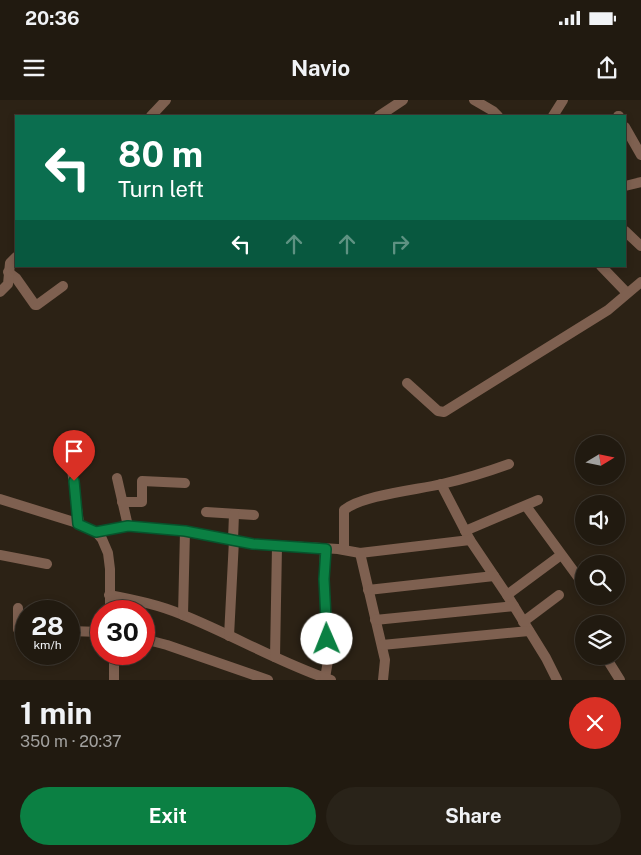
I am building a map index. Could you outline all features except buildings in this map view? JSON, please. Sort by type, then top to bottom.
[{"type":"street","points":[[151,115],[166,100]]},
{"type":"street","points":[[380,115],[403,100]]},
{"type":"street","points":[[474,100],[494,111],[497,115]]},
{"type":"street","points":[[554,115],[563,100]]},
{"type":"street","points":[[626,129],[641,155]]},
{"type":"street","points":[[626,186],[641,182]]},
{"type":"street","points":[[626,232],[641,246]]},
{"type":"street","points":[[0,292],[8,284],[10,263],[15,258]]},
{"type":"street","points":[[602,267],[627,293]]},
{"type":"street","points":[[8,272],[16,278],[35,305],[38,305],[63,286]]},
{"type":"street","points":[[407,383],[438,411],[444,412],[608,310],[641,282]]},
{"type":"street","points":[[344,550],[344,510],[352,504],[441,484],[509,464]]},
{"type":"street","points":[[72,469],[78,524]]},
{"type":"street","points":[[116,478],[128,526]]},
{"type":"street","points":[[122,502],[142,502],[142,481],[185,483]]},
{"type":"street","points":[[441,484],[468,535],[546,658],[557,680]]},
{"type":"street","points":[[0,499],[78,524],[96,532],[102,539],[108,553],[110,569],[109,600]]},
{"type":"street","points":[[96,532],[128,526],[185,531],[253,544],[344,550],[360,553],[468,535],[538,500]]},
{"type":"street","points":[[526,506],[575,573]]},
{"type":"street","points":[[206,512],[254,515]]},
{"type":"street","points":[[228,636],[234,514]]},
{"type":"street","points":[[183,615],[185,531]]},
{"type":"street","points":[[275,657],[276,546]]},
{"type":"street","points":[[109,595],[141,601],[183,615],[306,672],[328,679],[329,655],[324,579],[326,549]]},
{"type":"street","points":[[360,553],[385,660],[383,680]]},
{"type":"street","points":[[0,555],[48,564]]},
{"type":"street","points":[[507,595],[561,555]]},
{"type":"street","points":[[368,590],[494,576]]},
{"type":"street","points":[[382,645],[526,626],[559,595]]},
{"type":"street","points":[[375,620],[514,606]]},
{"type":"street","points":[[155,642],[268,680]]},
{"type":"street","points":[[114,665],[114,680]]},
{"type":"street","points":[[611,665],[620,680]]},
{"type":"route","points":[[74,481],[78,524],[96,532],[128,526],[185,531],[253,544],[326,549],[324,579],[327,639]]}]
